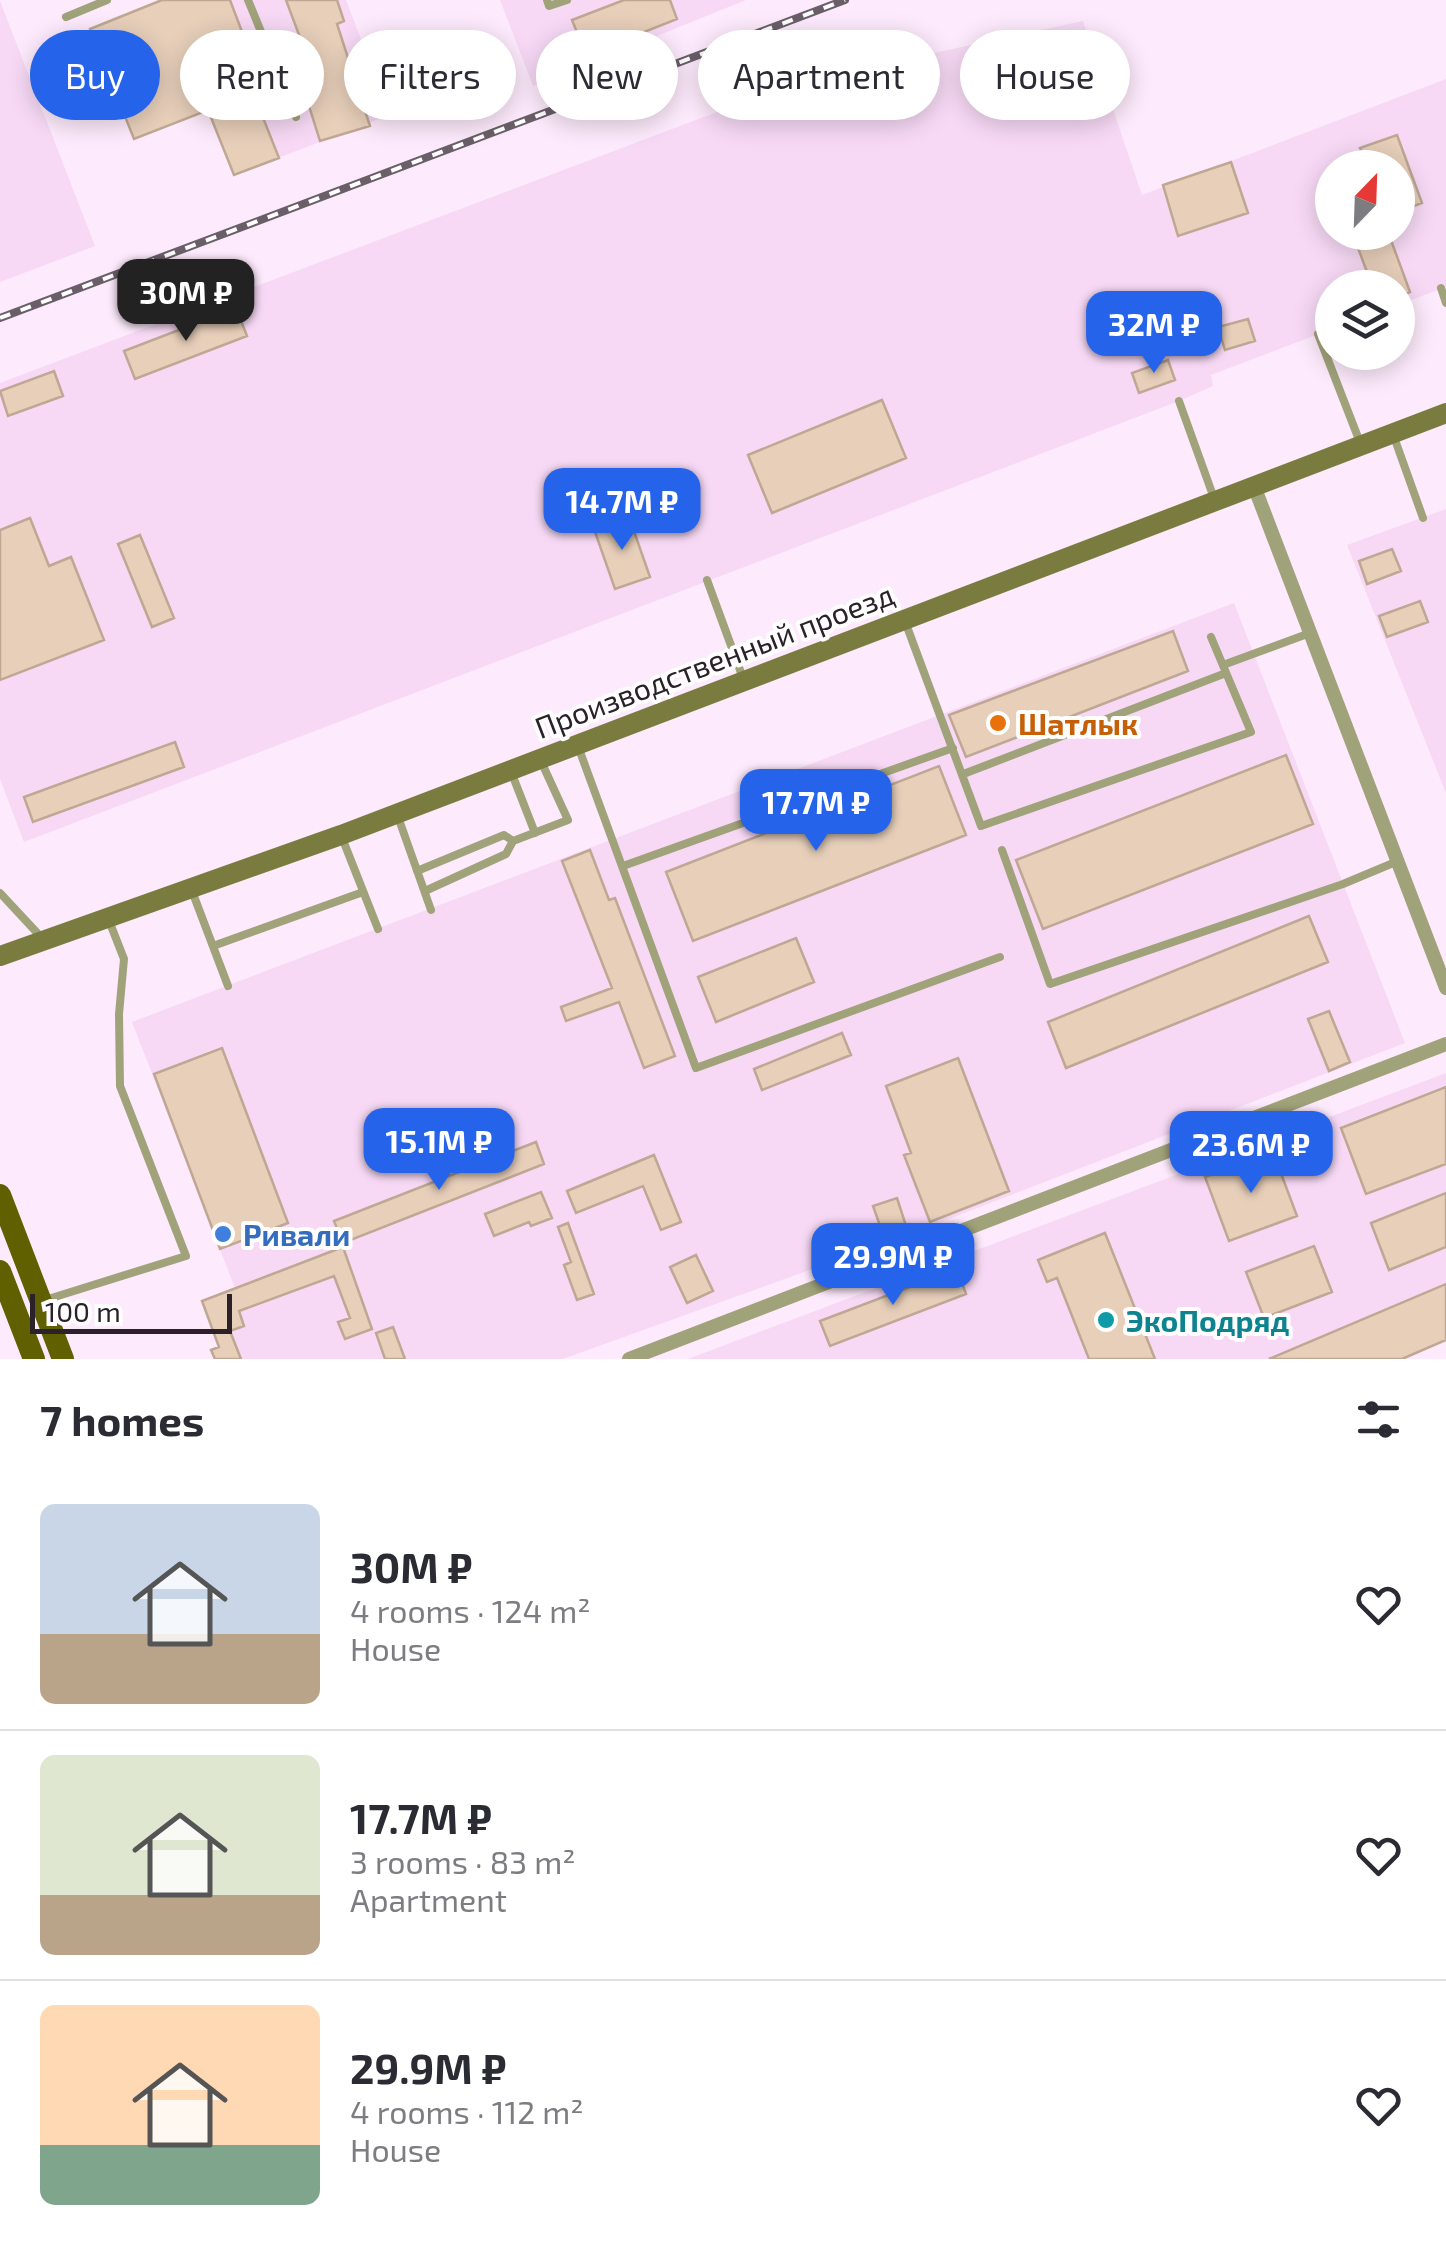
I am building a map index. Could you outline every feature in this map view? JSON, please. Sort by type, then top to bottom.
[{"type":"main road","points":[[0,1196],[62,1359]]},
{"type":"main road","points":[[0,1271],[34,1359]]},
{"type":"street","name":"Производственный проезд","points":[[0,956],[397,814],[1446,413]]},
{"type":"street","points":[[1254,486],[1446,988]]},
{"type":"street","points":[[629,1359],[1446,1044]]},
{"type":"lane","points":[[66,17],[107,0]]},
{"type":"lane","points":[[248,0],[260,30]]},
{"type":"lane","points":[[547,0],[549,6],[567,0]]},
{"type":"lane","points":[[1441,288],[1446,303]]},
{"type":"lane","points":[[1332,370],[1361,445]]},
{"type":"lane","points":[[1179,402],[1214,501]]},
{"type":"lane","points":[[1393,433],[1422,518]]},
{"type":"lane","points":[[708,580],[744,681]]},
{"type":"lane","points":[[904,620],[981,826],[1252,732],[1211,637]]},
{"type":"lane","points":[[966,773],[1310,633]]},
{"type":"lane","points":[[578,745],[696,1068],[1000,958]]},
{"type":"lane","points":[[623,866],[953,748]]},
{"type":"lane","points":[[425,892],[506,854],[513,841],[568,820],[540,759]]},
{"type":"lane","points":[[510,770],[535,832]]},
{"type":"lane","points":[[397,814],[431,910]]},
{"type":"lane","points":[[341,835],[378,930]]},
{"type":"lane","points":[[417,870],[504,835],[513,841]]},
{"type":"lane","points":[[1002,850],[1050,984],[1343,884],[1398,861]]},
{"type":"lane","points":[[191,887],[228,986]]},
{"type":"lane","points":[[214,946],[363,892]]},
{"type":"lane","points":[[0,893],[44,940]]},
{"type":"lane","points":[[40,1301],[186,1256],[120,1086],[119,1014],[124,958],[108,917]]},
{"type":"shaded area","points":[[173,0],[346,0],[357,30],[344,30],[344,120],[377,120],[239,173],[219,120],[324,120],[324,30],[184,30]]},
{"type":"shaded area","points":[[500,0],[746,0],[672,30],[536,30],[533,86],[516,42],[516,30],[512,30]]},
{"type":"shaded area","points":[[0,1],[30,78],[30,120],[46,120],[95,246],[0,282]]},
{"type":"shaded area","points":[[1083,21],[1086,30],[1041,30]]},
{"type":"shaded area","points":[[960,47],[960,120],[1117,120],[1142,195],[1446,79],[1446,287],[1415,299],[1415,270],[1315,270],[1315,335],[1211,375],[1213,386],[24,842],[0,779],[0,383],[698,119],[940,120],[940,52]]},
{"type":"shaded area","points":[[1446,509],[1446,793],[1347,545]]},
{"type":"shaded area","points":[[1234,603],[1405,1043],[915,1232],[563,1359],[215,1359],[211,1350],[219,1346],[202,1301],[235,1288],[132,1022]]},
{"type":"shaded area","points":[[1446,1073],[1446,1332],[1383,1359],[688,1359]]},
{"type":"building","points":[[162,0],[230,0],[241,30],[180,30],[182,120],[134,139],[126,120],[160,120],[160,30],[90,29]]},
{"type":"building","points":[[286,0],[337,0],[344,21],[337,24],[344,46],[344,120],[368,120],[370,126],[320,141],[313,120],[324,120],[324,30],[297,30]]},
{"type":"building","points":[[624,0],[670,0],[677,19],[649,30],[576,30],[572,20]]},
{"type":"building","points":[[212,120],[264,120],[279,158],[234,175]]},
{"type":"building","points":[[1397,135],[1403,150],[1361,150]]},
{"type":"building","points":[[1231,162],[1248,213],[1178,236],[1163,185]]},
{"type":"building","points":[[1415,184],[1422,203],[1415,206]]},
{"type":"building","points":[[1359,250],[1395,250],[1402,270],[1366,270]]},
{"type":"building","points":[[236,308],[247,336],[135,379],[124,351]]},
{"type":"building","points":[[1248,319],[1255,341],[1225,350],[1218,327]]},
{"type":"building","points":[[1168,360],[1175,380],[1139,393],[1132,373]]},
{"type":"building","points":[[54,371],[63,396],[8,416],[0,391]]},
{"type":"building","points":[[882,400],[906,458],[772,513],[748,455]]},
{"type":"building","points":[[629,517],[650,577],[615,589],[594,529]]},
{"type":"building","points":[[30,518],[49,566],[71,557],[104,640],[0,680],[0,530]]},
{"type":"building","points":[[140,535],[174,618],[152,627],[118,544]]},
{"type":"building","points":[[1392,549],[1401,571],[1367,584],[1359,561]]},
{"type":"building","points":[[1420,601],[1428,622],[1387,637],[1379,616]]},
{"type":"building","points":[[1173,631],[1188,671],[966,757],[949,715]]},
{"type":"building","points":[[175,742],[184,767],[33,822],[24,797]]},
{"type":"building","points":[[1286,755],[1313,824],[1043,929],[1016,860]]},
{"type":"building","points":[[939,766],[966,835],[693,941],[666,872]]},
{"type":"building","points":[[590,850],[609,900],[615,898],[675,1056],[644,1068],[619,1002],[566,1021],[561,1007],[612,988],[562,861]]},
{"type":"building","points":[[1309,916],[1328,962],[1066,1068],[1048,1022]]},
{"type":"building","points":[[796,938],[814,982],[716,1022],[698,977]]},
{"type":"building","points":[[1329,1011],[1350,1062],[1329,1071],[1308,1019]]},
{"type":"building","points":[[842,1033],[851,1055],[762,1090],[754,1069]]},
{"type":"building","points":[[222,1048],[288,1223],[220,1249],[154,1074]]},
{"type":"building","points":[[958,1058],[1009,1191],[930,1222],[904,1155],[911,1153],[886,1086]]},
{"type":"building","points":[[1446,1087],[1446,1164],[1366,1194],[1341,1128]]},
{"type":"building","points":[[536,1142],[544,1164],[343,1243],[334,1221]]},
{"type":"building","points":[[1273,1152],[1297,1216],[1229,1241],[1205,1177]]},
{"type":"building","points":[[654,1155],[681,1222],[661,1230],[643,1186],[576,1213],[567,1191]]},
{"type":"building","points":[[541,1192],[552,1218],[494,1236],[485,1214]]},
{"type":"building","points":[[1446,1193],[1446,1247],[1389,1270],[1371,1223]]},
{"type":"building","points":[[897,1198],[908,1232],[885,1240],[873,1206]]},
{"type":"building","points":[[568,1223],[594,1294],[577,1300],[564,1265],[571,1262],[558,1227]]},
{"type":"building","name":"ЭкоПодряд","points":[[1105,1233],[1155,1359],[1089,1359],[1057,1278],[1047,1282],[1038,1260]]},
{"type":"building","points":[[1314,1246],[1332,1292],[1264,1318],[1246,1272]]},
{"type":"building","points":[[343,1247],[372,1329],[345,1339],[338,1322],[350,1318],[334,1276],[239,1311],[244,1326],[230,1331],[241,1359],[215,1359],[211,1350],[219,1347],[202,1301]]},
{"type":"building","points":[[696,1255],[713,1291],[687,1303],[670,1267]]},
{"type":"building","points":[[957,1269],[966,1294],[830,1346],[820,1321]]},
{"type":"building","points":[[1446,1284],[1446,1340],[1402,1359],[1269,1359]]},
{"type":"building","points":[[393,1327],[405,1359],[385,1359],[376,1333]]},
{"type":"railway","points":[[0,318],[845,0]]},
{"type":"place","name":"Шатлык","points":[[998,723]]},
{"type":"place","name":"Ривали","points":[[223,1234]]},
{"type":"place","name":"ЭкоПодряд","points":[[1106,1320]]}]
